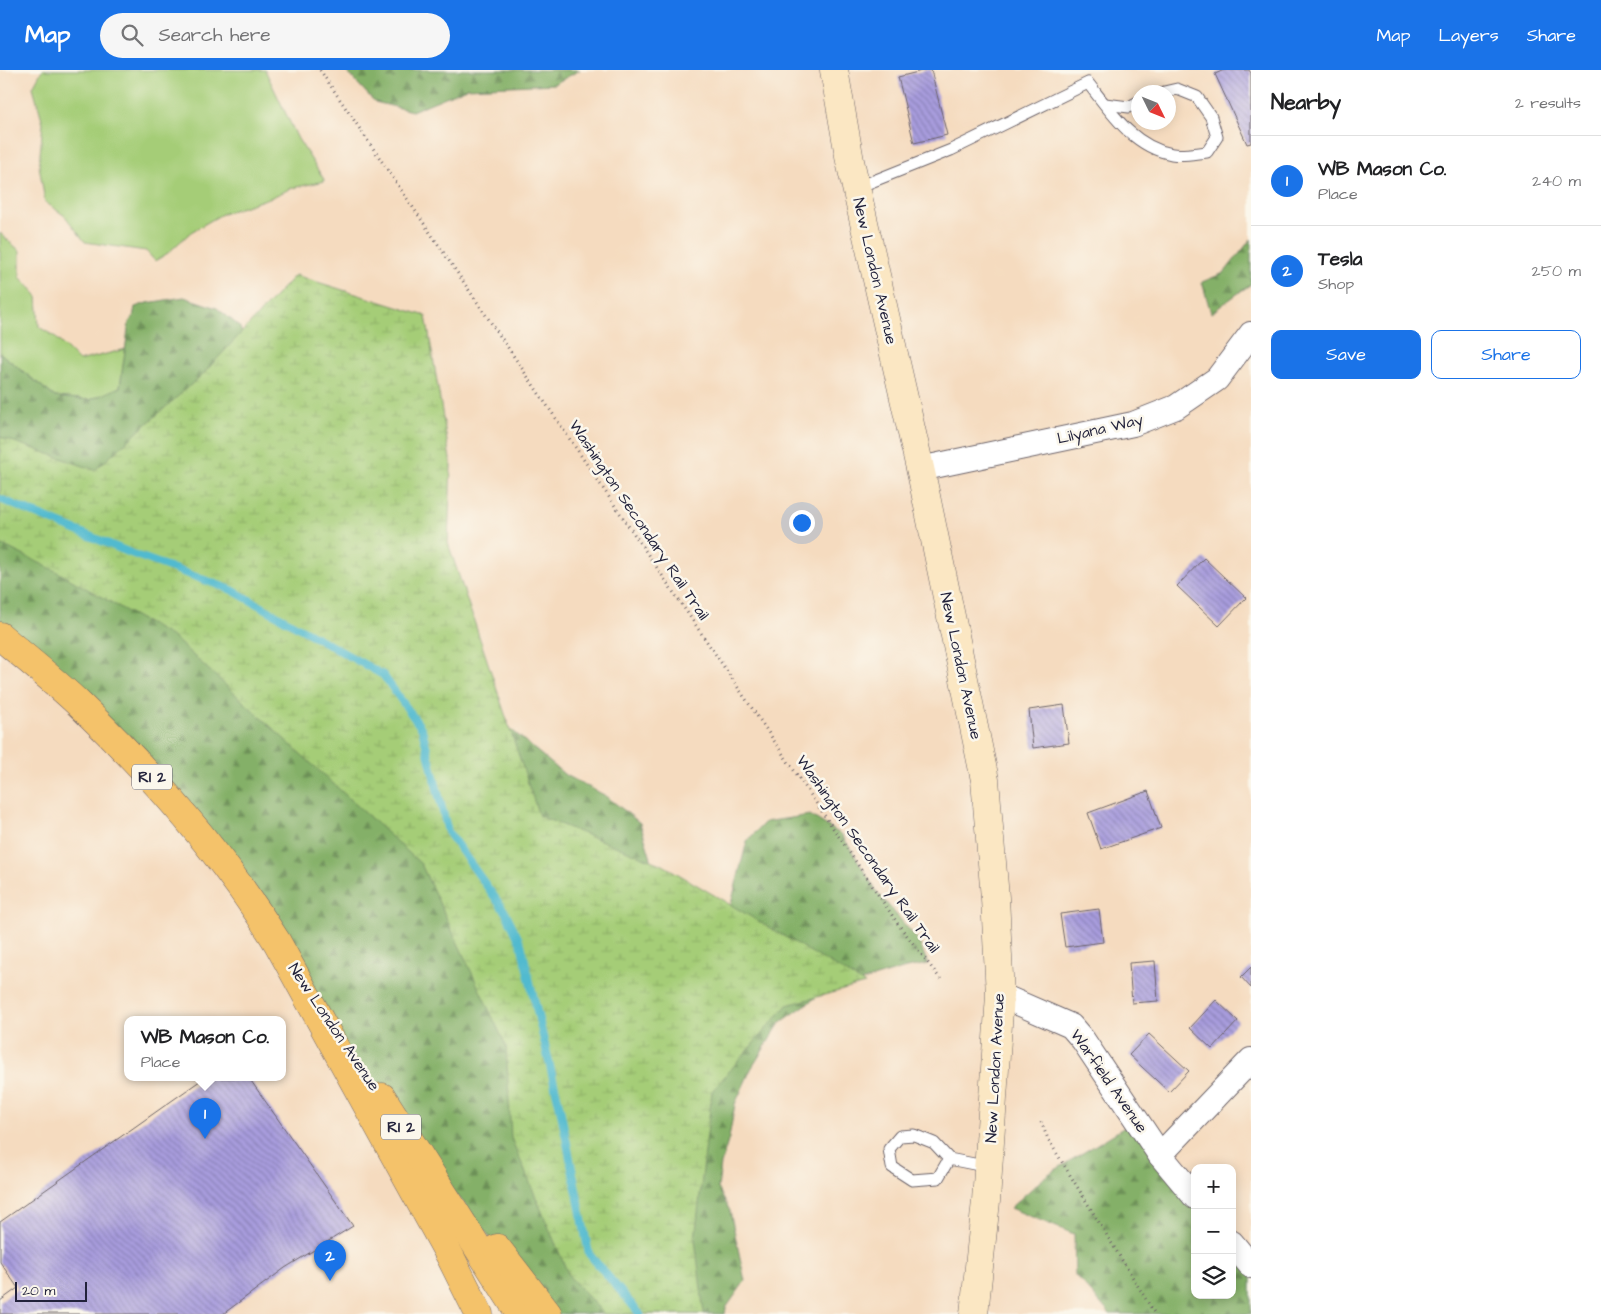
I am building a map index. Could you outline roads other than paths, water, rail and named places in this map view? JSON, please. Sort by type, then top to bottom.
[{"type":"main road","name":"New London Avenue","points":[[834,70],[850,161],[920,469],[985,780],[995,898],[1000,995],[989,1167],[980,1273],[974,1314]]},
{"type":"main road","name":"RI 2","points":[[0,636],[80,705],[159,785],[258,912],[278,942]]},
{"type":"main road","name":"New London Avenue","points":[[278,942],[387,1105],[520,1314]]},
{"type":"main road","points":[[278,942],[450,1256],[479,1314]]},
{"type":"main road","points":[[387,1105],[548,1314]]},
{"type":"main road","name":"New London Avenue","points":[[980,1273],[984,1303],[983,1314]]},
{"type":"street","name":"Lilyana Way","points":[[920,469],[1132,424],[1176,407],[1217,379],[1251,334]]},
{"type":"street","name":"Warfield Avenue","points":[[1000,995],[1071,1026],[1083,1040],[1160,1155],[1191,1192]]},
{"type":"street","points":[[1160,1155],[1251,1060]]},
{"type":"street","points":[[1236,1248],[1251,1266]]},
{"type":"lane","points":[[856,188],[951,150],[1088,84],[1121,124],[1145,144],[1173,154],[1207,152],[1217,137],[1211,117],[1197,98],[1176,89]]},
{"type":"lane","points":[[1105,104],[1131,106]]},
{"type":"lane","points":[[949,1159],[938,1178],[912,1180],[892,1167],[889,1149],[900,1136],[914,1135],[934,1143],[949,1159],[989,1167]]},
{"type":"waterway","points":[[0,499],[133,554],[232,590],[383,675],[422,729],[448,832],[506,913],[521,944],[560,1108],[589,1254],[640,1314]]},
{"type":"place","name":"WB Mason Co.","points":[[205,1139]]},
{"type":"place","name":"Tesla","points":[[330,1281]]}]
